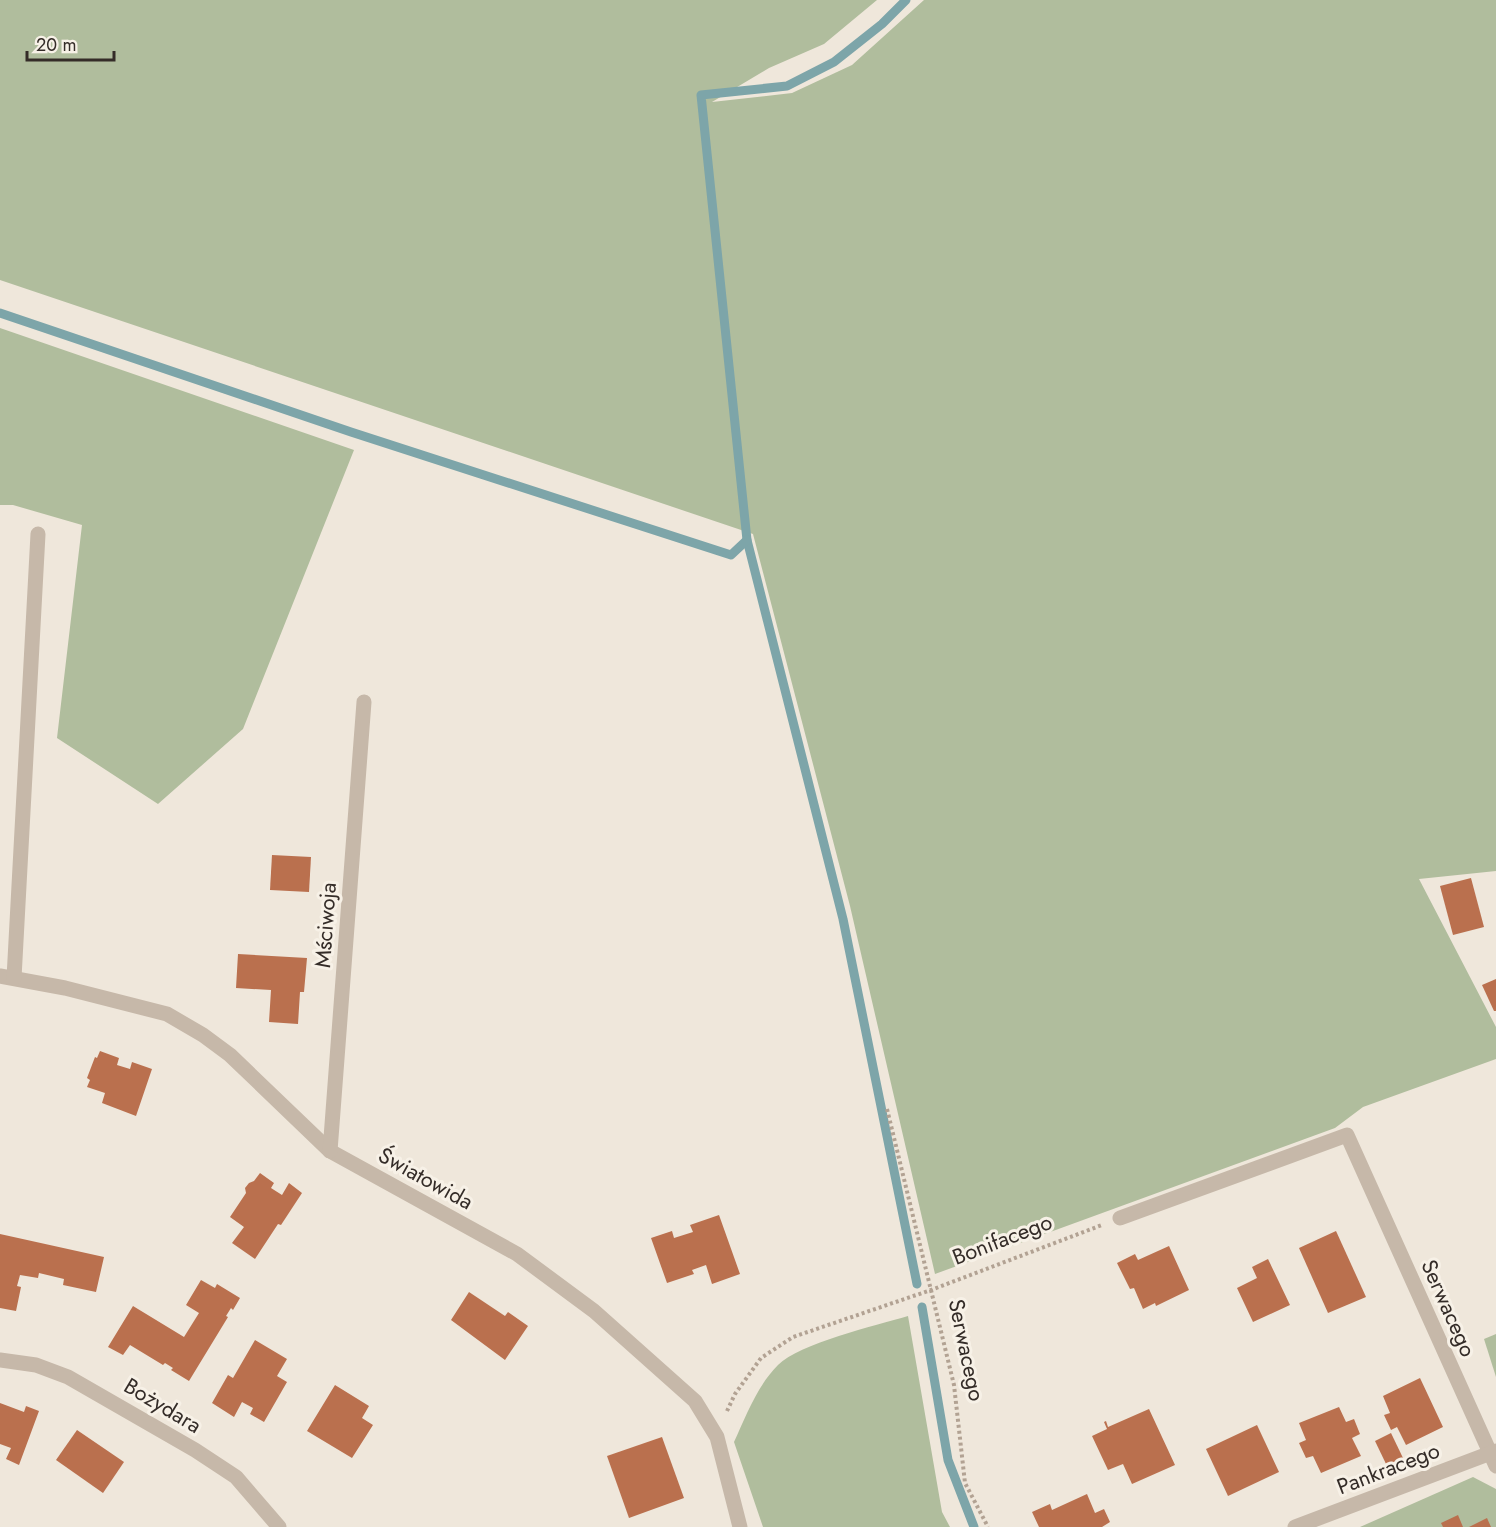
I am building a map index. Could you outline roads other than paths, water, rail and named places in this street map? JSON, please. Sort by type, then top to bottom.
[{"type":"street","points":[[7,977],[38,534]]},
{"type":"street","name":"Mściwoja","points":[[330,1151],[364,702]]},
{"type":"street","name":"Światowida","points":[[7,977],[65,987],[167,1014],[176,1019],[230,1055],[307,1132],[330,1151],[517,1254],[594,1311],[695,1401],[717,1437],[740,1527]]},
{"type":"street","name":"Serwacego","points":[[1120,1218],[1347,1135],[1494,1457]]},
{"type":"street","name":"Bożydara","points":[[0,1360],[36,1365],[68,1377],[176,1438],[236,1477],[279,1527]]},
{"type":"street","name":"Pankracego","points":[[1296,1527],[1494,1457]]},
{"type":"waterway","points":[[906,0],[882,24],[834,62],[787,86],[701,95],[747,540],[843,919],[917,1284]]},
{"type":"waterway","points":[[0,313],[351,432],[731,555],[747,540]]},
{"type":"waterway","points":[[922,1307],[948,1460],[974,1527]]}]
